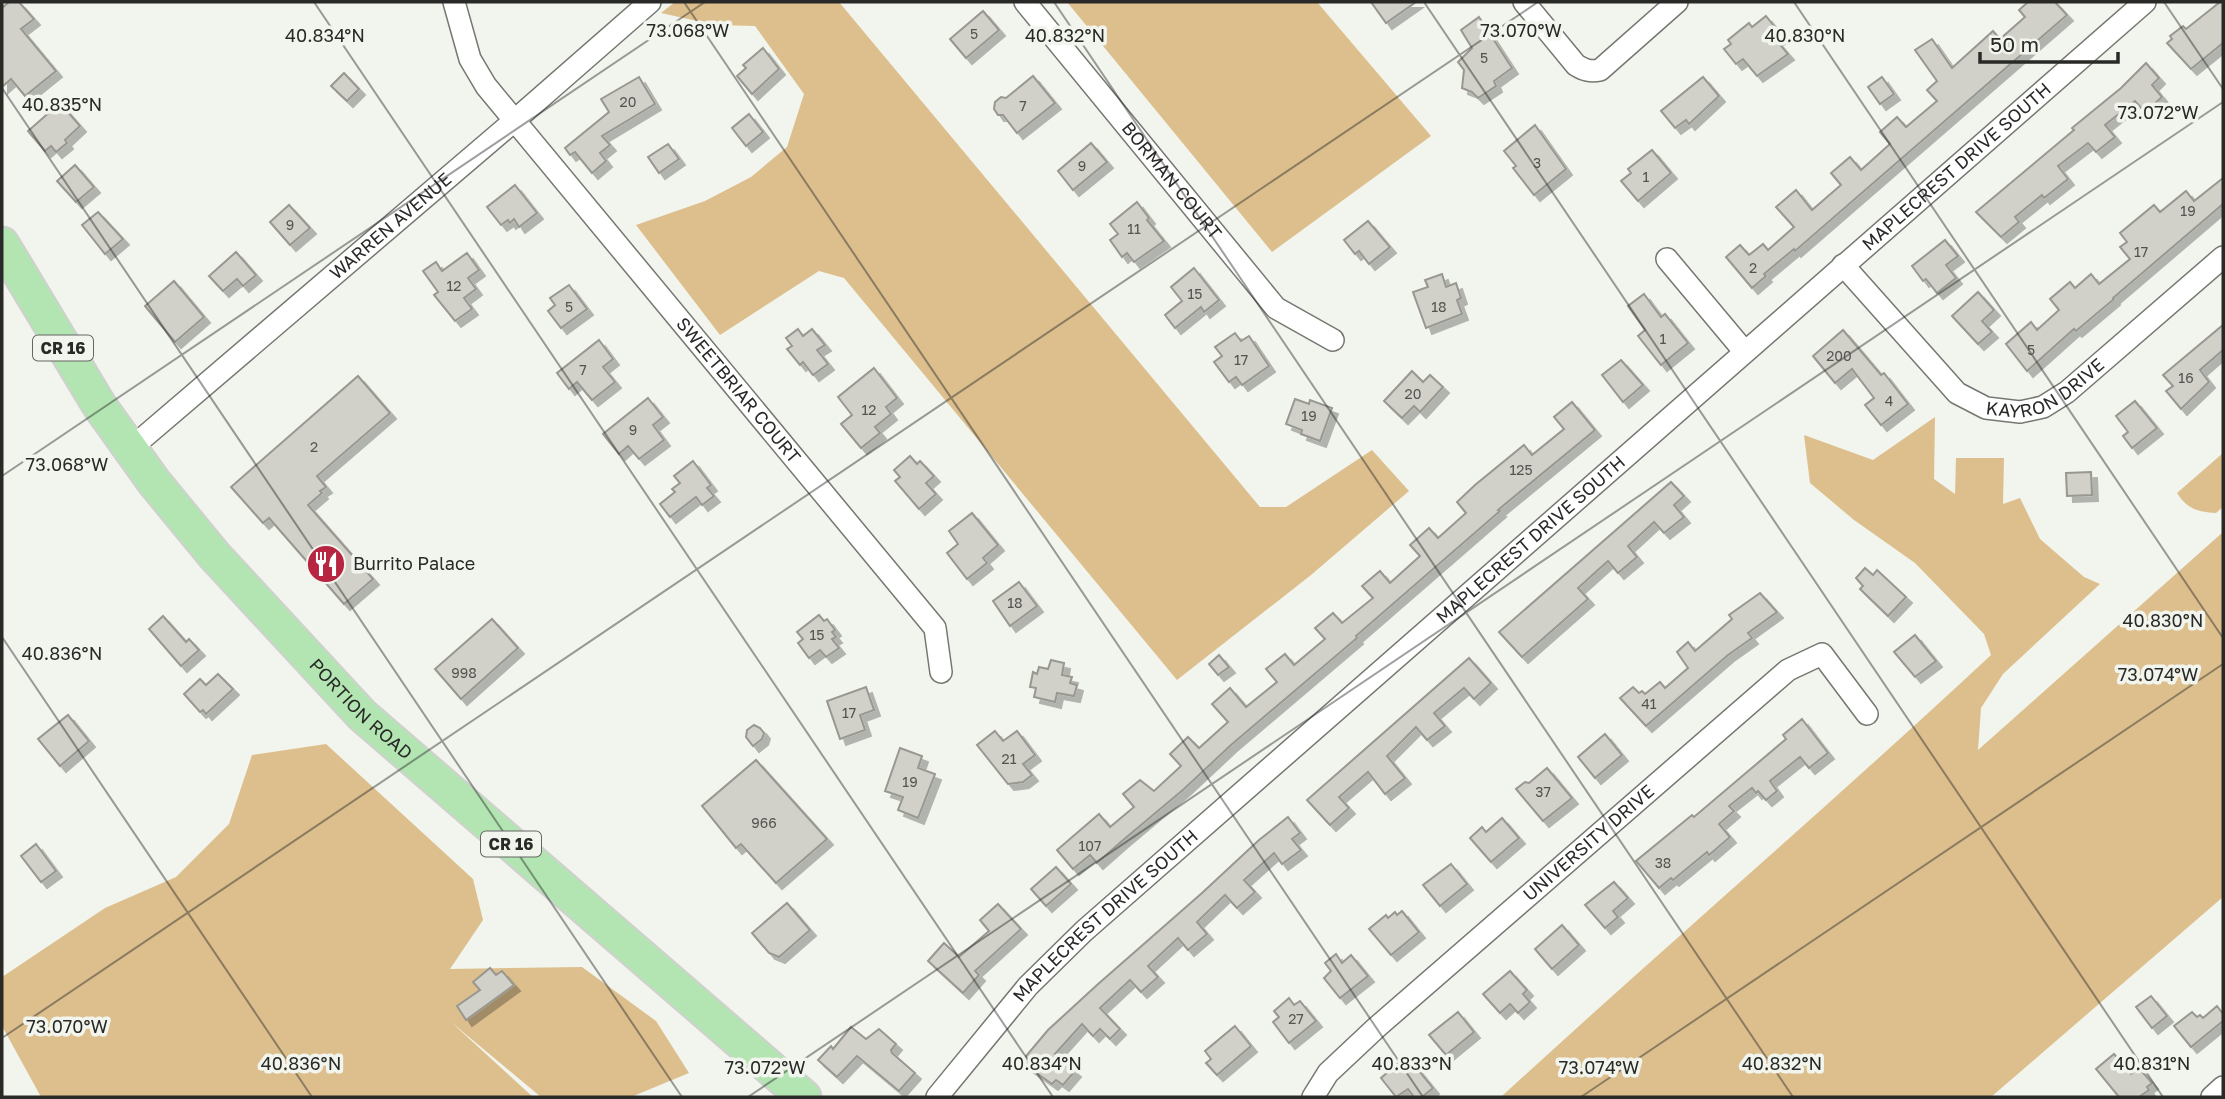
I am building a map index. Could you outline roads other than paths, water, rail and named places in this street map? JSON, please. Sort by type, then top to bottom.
[{"type":"main road","name":"PORTION ROAD","points":[[2,244],[62,346],[154,482],[214,555],[362,715],[804,1097]]},
{"type":"street","name":"SWEETBRIAR COURT","points":[[454,2],[470,59],[486,86],[935,628],[941,672]]},
{"type":"street","name":"WARREN AVENUE","points":[[130,449],[650,2]]},
{"type":"street","name":"BORMAN COURT","points":[[1026,2],[1276,308],[1333,340]]},
{"type":"street","points":[[1524,2],[1576,65],[1584,70],[1600,70],[1677,2]]},
{"type":"street","name":"MAPLECREST DRIVE SOUTH","points":[[937,1097],[1028,986],[1084,931],[2145,2]]},
{"type":"street","name":"KAYRON DRIVE","points":[[1843,265],[1957,393],[1986,408],[2020,412],[2043,407],[2067,392],[2223,257]]},
{"type":"street","points":[[1667,259],[1744,351]]},
{"type":"street","name":"UNIVERSITY DRIVE","points":[[1313,1097],[1328,1073],[1368,1035],[1788,670],[1822,654],[1867,714]]},
{"type":"street","points":[[2211,1097],[2223,1087]]},
{"type":"place","name":"Burrito Palace","points":[[326,564]]}]
